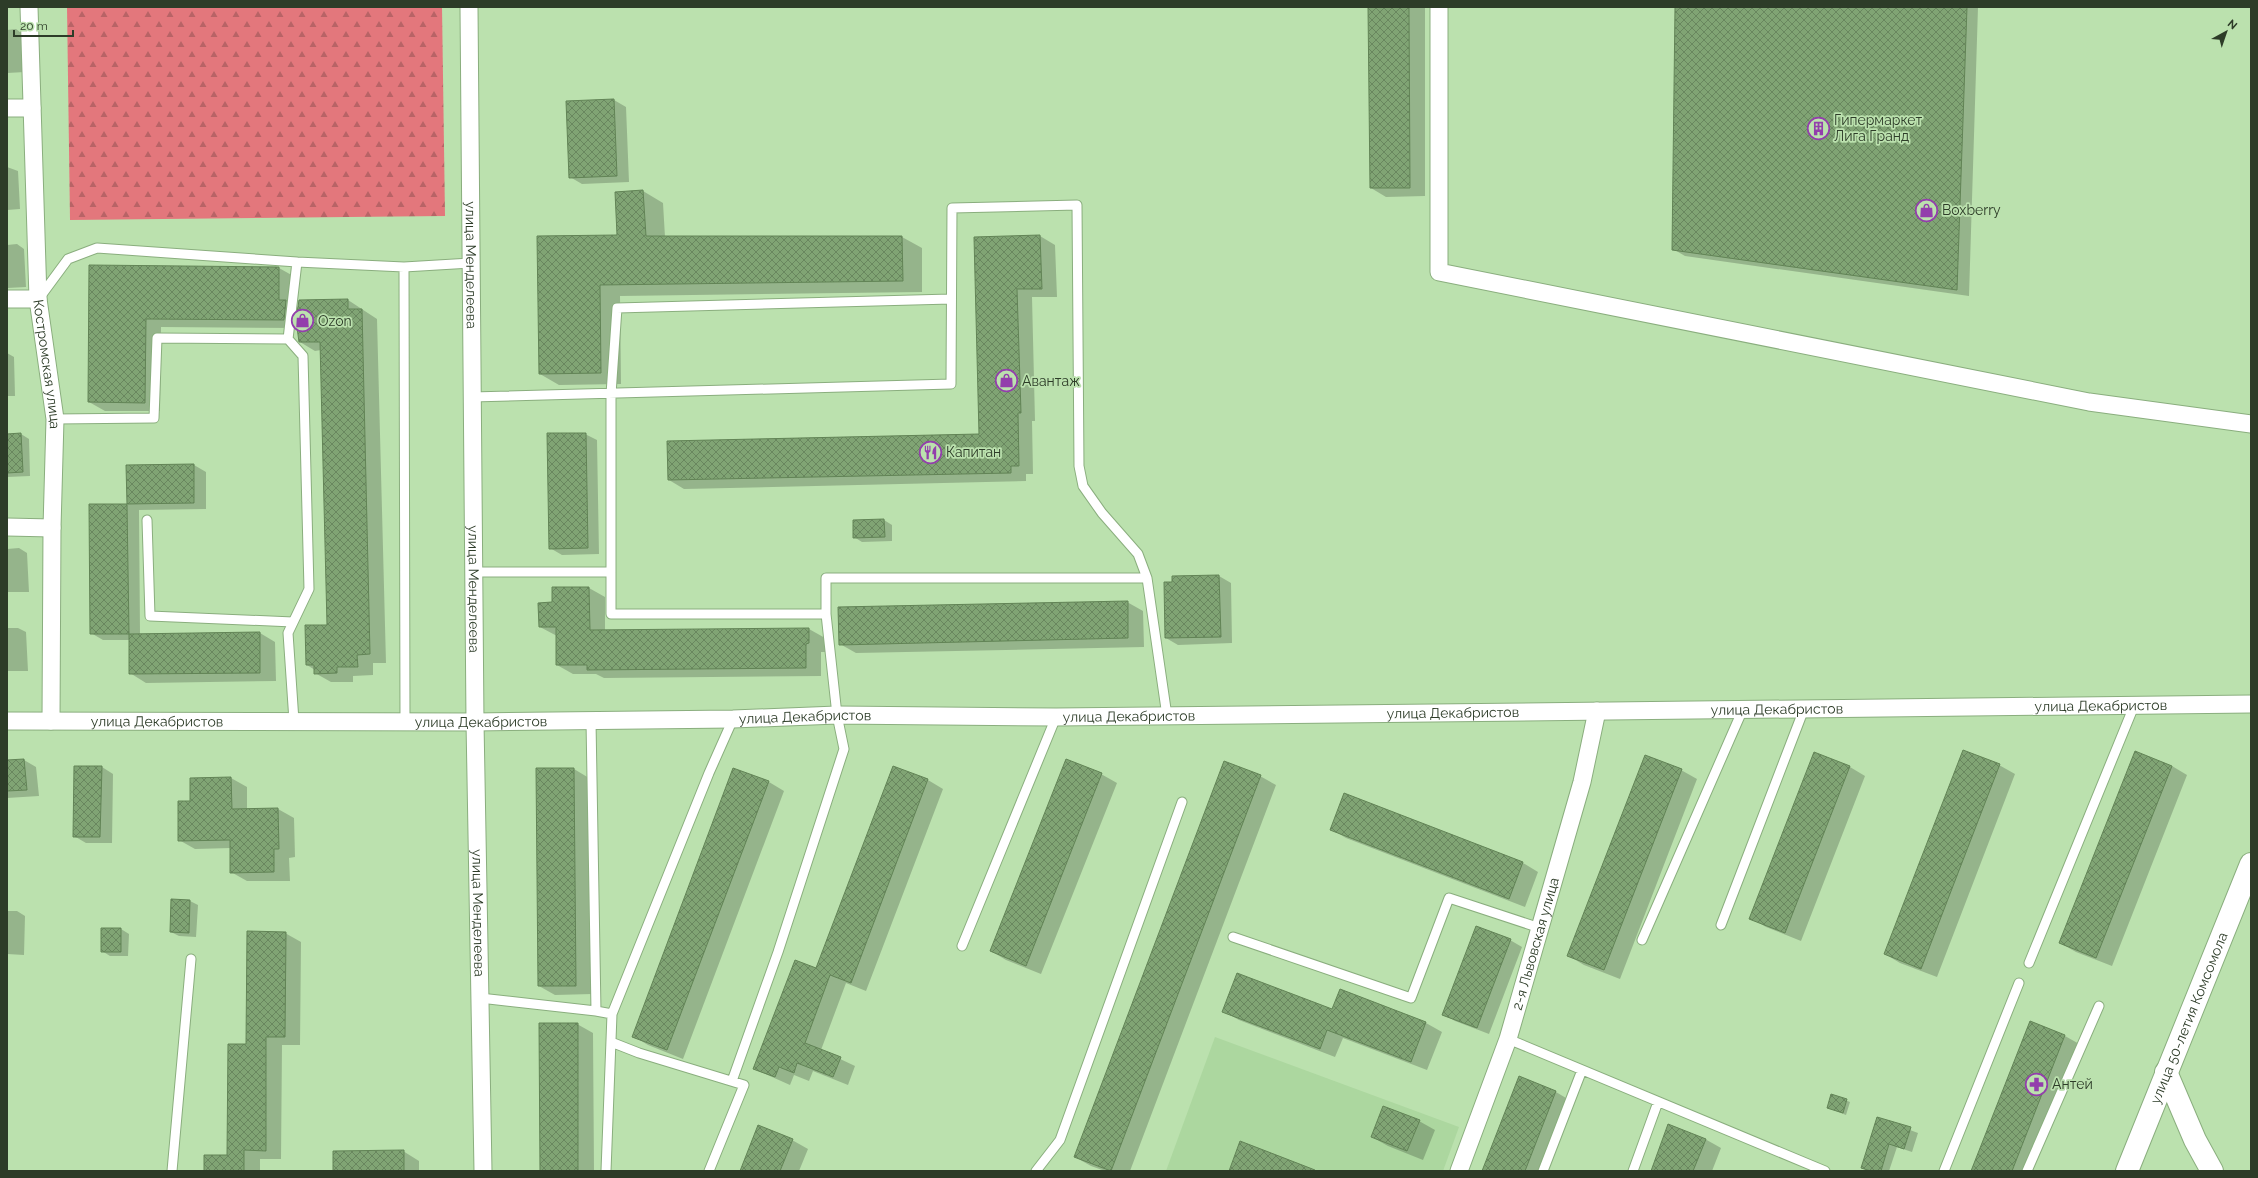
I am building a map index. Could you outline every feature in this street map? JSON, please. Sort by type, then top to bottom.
[{"type":"main road","name":"улица 50-летия Комсомола","points":[[2127,1171],[2251,864]]},
{"type":"main road","points":[[2166,1072],[2195,1140],[2212,1171]]},
{"type":"street","name":"Костромская улица","points":[[29,7],[38,299],[55,419],[52,528],[51,721]]},
{"type":"street","name":"улица Менделеева","points":[[469,7],[473,572],[483,1171]]},
{"type":"street","points":[[1439,7],[1439,272],[2089,402],[2251,424]]},
{"type":"street","points":[[7,108],[32,108]]},
{"type":"street","points":[[7,299],[38,299]]},
{"type":"street","points":[[7,527],[52,528]]},
{"type":"street","name":"улица Декабристов","points":[[7,721],[475,722],[733,719],[837,715],[1056,717],[2251,704]]},
{"type":"street","name":"2-я Львовская улица","points":[[1460,1171],[1508,1040],[1582,782],[1597,712]]},
{"type":"lane","points":[[472,397],[951,384],[952,208],[1077,205],[1078,466],[1083,486],[1102,513],[1138,554],[1147,578],[1167,716]]},
{"type":"lane","points":[[38,299],[68,259],[97,248],[297,262],[404,267],[471,263]]},
{"type":"lane","points":[[294,721],[288,633],[309,589],[303,356],[288,339],[297,262]]},
{"type":"lane","points":[[404,267],[405,722]]},
{"type":"lane","points":[[826,614],[611,614],[611,394],[616,308],[952,299]]},
{"type":"lane","points":[[55,419],[154,418],[157,338],[288,339]]},
{"type":"lane","points":[[147,520],[150,616],[293,622]]},
{"type":"lane","points":[[473,572],[611,572]]},
{"type":"lane","points":[[732,1081],[778,952],[844,749],[837,715],[826,614],[826,578],[1147,578]]},
{"type":"lane","points":[[2029,963],[2134,706]]},
{"type":"lane","points":[[1721,925],[1804,709]]},
{"type":"lane","points":[[1642,940],[1743,710]]},
{"type":"lane","points":[[962,946],[1056,717]]},
{"type":"lane","points":[[606,1171],[612,1014],[709,773],[733,719]]},
{"type":"lane","points":[[591,721],[596,1011]]},
{"type":"lane","points":[[1036,1171],[1060,1140],[1182,802]]},
{"type":"lane","points":[[1233,937],[1411,998],[1448,898],[1540,928]]},
{"type":"lane","points":[[172,1171],[192,959]]},
{"type":"lane","points":[[1944,1171],[2019,983]]},
{"type":"lane","points":[[480,998],[612,1014]]},
{"type":"lane","points":[[2027,1171],[2099,1006]]},
{"type":"lane","points":[[1508,1040],[1825,1171]]},
{"type":"lane","points":[[611,1042],[639,1053],[744,1085],[709,1171]]},
{"type":"lane","points":[[1543,1171],[1582,1070]]},
{"type":"lane","points":[[1633,1171],[1658,1102]]},
{"type":"shaded area","points":[[1215,1037],[1459,1127],[1443,1171],[1166,1171]]},
{"type":"green space","points":[[67,7],[442,7],[445,216],[70,220]]},
{"type":"building","points":[[1368,7],[1409,7],[1410,188],[1370,188]]},
{"type":"building","name":"Гипермаркет Лига Гранд","points":[[1675,7],[1967,7],[1957,290],[1672,250]]},
{"type":"building","points":[[614,99],[617,176],[569,178],[566,101]]},
{"type":"building","points":[[643,190],[646,236],[902,236],[903,281],[600,285],[601,373],[539,374],[537,236],[617,235],[615,192]]},
{"type":"building","points":[[1040,235],[1042,289],[1017,289],[1021,413],[1018,413],[1019,466],[1011,466],[1011,473],[668,480],[667,441],[979,434],[974,237]]},
{"type":"building","points":[[89,265],[279,267],[279,300],[286,300],[284,320],[146,319],[145,403],[88,402]]},
{"type":"building","points":[[348,299],[348,309],[362,309],[370,654],[357,655],[358,667],[337,667],[337,673],[314,674],[314,665],[306,665],[305,625],[327,625],[320,342],[299,342],[296,320],[299,300]]},
{"type":"building","points":[[21,433],[23,472],[7,473],[7,434]]},
{"type":"building","points":[[547,433],[586,433],[588,548],[549,549]]},
{"type":"building","points":[[194,464],[194,503],[127,504],[126,465]]},
{"type":"building","points":[[89,504],[127,504],[129,634],[90,634]]},
{"type":"building","points":[[884,519],[885,537],[853,538],[853,520]]},
{"type":"building","points":[[1219,575],[1221,637],[1165,638],[1164,582],[1172,582],[1172,576]]},
{"type":"building","points":[[552,587],[589,587],[590,630],[809,628],[809,643],[806,644],[806,668],[587,670],[587,665],[556,665],[556,627],[539,627],[538,603],[552,602]]},
{"type":"building","points":[[1128,601],[1128,638],[839,645],[838,607]]},
{"type":"building","points":[[260,632],[260,673],[129,674],[129,634]]},
{"type":"building","points":[[1963,750],[2000,764],[1921,969],[1884,954]]},
{"type":"building","points":[[2135,751],[2172,766],[2096,958],[2059,943]]},
{"type":"building","points":[[1814,752],[1850,766],[1785,933],[1749,919]]},
{"type":"building","points":[[1645,755],[1682,769],[1604,970],[1567,956]]},
{"type":"building","points":[[24,759],[27,790],[7,791],[7,760]]},
{"type":"building","points":[[1066,759],[1102,773],[1026,966],[990,951]]},
{"type":"building","points":[[1224,761],[1261,775],[1111,1171],[1074,1157]]},
{"type":"building","points":[[74,766],[102,766],[100,837],[73,837]]},
{"type":"building","points":[[893,766],[928,779],[851,983],[830,975],[805,1043],[841,1057],[833,1077],[797,1063],[794,1073],[779,1067],[775,1077],[753,1069],[795,960],[816,968]]},
{"type":"building","points":[[536,768],[574,768],[576,986],[538,986]]},
{"type":"building","points":[[733,768],[769,781],[667,1050],[632,1037]]},
{"type":"building","points":[[231,777],[232,809],[278,808],[279,849],[274,849],[274,872],[230,873],[230,840],[178,841],[178,801],[190,801],[190,778]]},
{"type":"building","points":[[1344,793],[1523,862],[1509,899],[1330,830]]},
{"type":"building","points":[[171,899],[190,900],[189,933],[170,932]]},
{"type":"building","points":[[1476,926],[1511,939],[1477,1028],[1442,1015]]},
{"type":"building","points":[[101,928],[121,928],[121,952],[101,952]]},
{"type":"building","points":[[247,931],[286,932],[285,1037],[266,1037],[266,1151],[244,1150],[244,1171],[204,1171],[204,1155],[227,1155],[228,1044],[246,1044]]},
{"type":"building","points":[[1237,973],[1332,1009],[1340,989],[1426,1022],[1411,1062],[1327,1030],[1320,1049],[1222,1012]]},
{"type":"building","points":[[2030,1021],[2065,1035],[2012,1171],[1971,1171]]},
{"type":"building","points":[[539,1023],[578,1023],[578,1171],[540,1171]]},
{"type":"building","points":[[1519,1076],[1556,1091],[1525,1171],[1482,1171]]},
{"type":"building","points":[[1831,1094],[1847,1099],[1843,1113],[1827,1108]]},
{"type":"building","points":[[1383,1106],[1420,1120],[1407,1151],[1371,1137]]},
{"type":"building","points":[[1877,1117],[1911,1127],[1904,1149],[1889,1144],[1881,1171],[1871,1171],[1861,1168]]},
{"type":"building","points":[[1668,1124],[1706,1139],[1693,1171],[1651,1171]]},
{"type":"building","points":[[758,1125],[793,1139],[780,1171],[740,1171]]},
{"type":"building","points":[[1240,1141],[1315,1170],[1229,1171]]},
{"type":"building","points":[[404,1150],[404,1171],[333,1171],[333,1151]]},
{"type":"place","name":"Гипермаркет Лига Гранд","points":[[1818,128]]},
{"type":"place","name":"Boxberry","points":[[1927,210]]},
{"type":"place","name":"Ozon","points":[[302,321]]},
{"type":"place","name":"Авантаж","points":[[1007,381]]},
{"type":"place","name":"Капитан","points":[[930,452]]},
{"type":"place","name":"Антей","points":[[2036,1084]]}]
